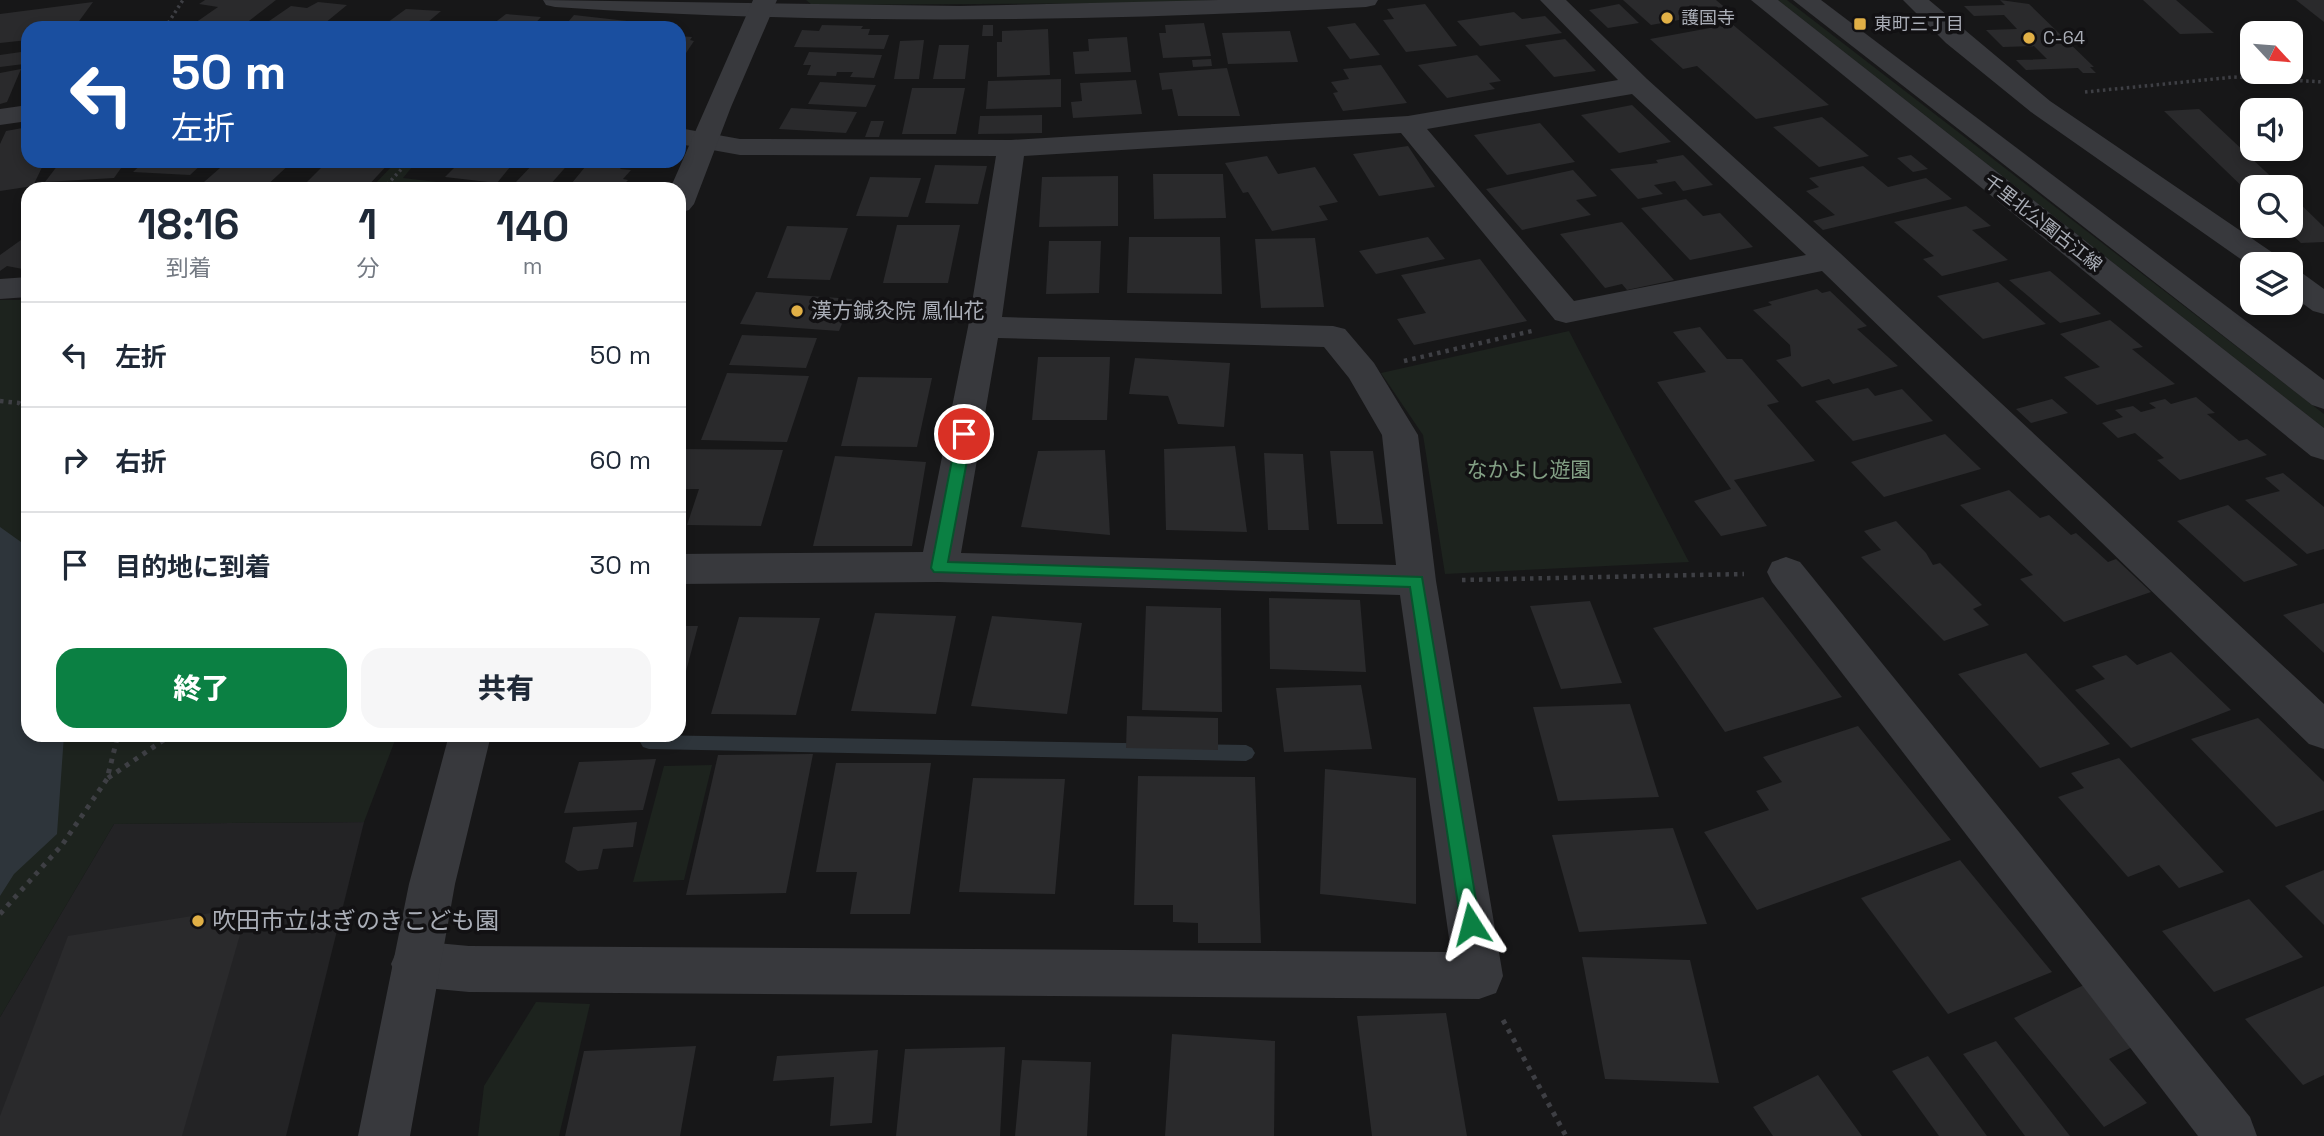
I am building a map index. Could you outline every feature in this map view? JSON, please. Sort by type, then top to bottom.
[{"type":"street","points":[[555,0],[762,5],[966,15],[1144,12],[1366,0]]},
{"type":"street","points":[[1552,0],[1638,85],[1829,260],[2324,731]]},
{"type":"street","name":"千里北公園古江線","points":[[1763,0],[2324,447]]},
{"type":"street","name":"千里北公園古江線","points":[[1805,0],[2324,397]]},
{"type":"street","points":[[1916,0],[1950,35],[2031,98],[2251,252]]},
{"type":"street","points":[[683,182],[692,138],[762,5]]},
{"type":"street","points":[[692,138],[740,147],[1011,148],[1408,124],[1638,85]]},
{"type":"street","points":[[0,117],[21,114]]},
{"type":"street","points":[[1408,124],[1566,313],[1829,260]]},
{"type":"street","points":[[939,568],[984,327],[1011,148]]},
{"type":"street","points":[[0,289],[21,288]]},
{"type":"street","points":[[2303,289],[2324,304]]},
{"type":"street","points":[[415,964],[469,969],[1479,976],[1417,581],[1400,435],[1362,370],[1333,337],[984,327]]},
{"type":"street","points":[[686,569],[939,568],[1417,581]]},
{"type":"street","points":[[1787,572],[2231,1136]]},
{"type":"street","points":[[384,1136],[415,964],[447,813],[468,742]]},
{"type":"path","points":[[170,21],[183,0]]},
{"type":"path","points":[[2031,98],[2194,79],[2280,75],[2324,82]]},
{"type":"path","points":[[390,182],[402,168]]},
{"type":"path","points":[[1362,370],[1535,330]]},
{"type":"path","points":[[0,401],[21,405]]},
{"type":"path","points":[[1417,581],[1719,575]]},
{"type":"path","points":[[0,914],[62,845],[107,779],[116,742]]},
{"type":"path","points":[[107,779],[161,742]]},
{"type":"path","points":[[1479,976],[1566,1136]]},
{"type":"shaded area","points":[[0,527],[21,542],[21,742],[64,742],[57,834],[14,874],[0,896]]},
{"type":"shaded area","name":"吹田市立はぎのきこども園","points":[[364,822],[286,1136],[0,1136],[0,1017],[114,824]]},
{"type":"green space","points":[[806,0],[1216,0],[1166,3],[812,5]]},
{"type":"green space","points":[[1778,0],[1787,0],[2324,414],[2324,428]]},
{"type":"green space","points":[[390,168],[411,168],[403,178],[437,182],[377,182]]},
{"type":"green space","points":[[0,300],[21,300],[21,742],[394,742],[364,822],[114,824],[0,1017]]},
{"type":"green space","name":"なかよし遊園","points":[[1569,331],[1689,562],[1445,574],[1423,435],[1381,373]]},
{"type":"green space","points":[[712,765],[684,880],[633,882],[664,766]]},
{"type":"green space","points":[[536,1002],[590,1004],[559,1136],[478,1136],[484,1086]]},
{"type":"building","points":[[205,0],[276,0],[249,21],[198,21],[218,7],[199,4]]},
{"type":"building","name":"護国寺","points":[[1623,0],[1716,0],[1729,11],[1651,25]]},
{"type":"building","name":"C-64","points":[[2000,0],[2029,4],[2094,67],[2090,67],[2096,73],[2083,73],[2078,68],[2026,70],[2016,60],[2047,59],[2034,46],[2003,47],[1986,30],[2017,29],[2004,15],[1974,16],[1964,6],[2005,5]]},
{"type":"building","points":[[2143,0],[2176,0],[2214,33],[2180,34]]},
{"type":"building","points":[[2296,0],[2324,0],[2324,22]]},
{"type":"building","points":[[93,2],[79,21],[21,21],[21,41],[0,43],[0,14]]},
{"type":"building","points":[[318,2],[347,5],[328,21],[269,21],[291,6],[307,8]]},
{"type":"building","points":[[1425,4],[1457,46],[1406,52],[1383,20],[1394,19],[1387,9]]},
{"type":"building","points":[[1619,4],[1639,23],[1608,28],[1589,10]]},
{"type":"building","points":[[406,9],[441,11],[429,21],[390,21]]},
{"type":"building","points":[[1514,12],[1522,19],[1545,16],[1562,33],[1480,46],[1457,21]]},
{"type":"building","points":[[506,14],[541,17],[537,21],[497,21]]},
{"type":"building","points":[[574,15],[627,21],[569,21]]},
{"type":"building","points":[[1204,23],[1211,56],[1163,58],[1159,33],[1166,33],[1165,25]]},
{"type":"building","points":[[1355,23],[1380,55],[1350,59],[1327,27]]},
{"type":"building","points":[[1732,24],[1829,105],[1756,119],[1697,66],[1683,69],[1650,39]]},
{"type":"building","points":[[822,25],[863,26],[861,29],[870,29],[868,35],[889,35],[884,49],[794,47],[802,30],[819,31]]},
{"type":"building","points":[[983,25],[993,25],[993,36],[982,36]]},
{"type":"building","points":[[1048,29],[1050,75],[997,77],[997,42],[1002,42],[1002,31]]},
{"type":"building","points":[[1290,31],[1298,62],[1228,64],[1222,33]]},
{"type":"building","points":[[686,37],[692,37],[690,40],[694,41],[686,53]]},
{"type":"building","points":[[1127,37],[1131,72],[1075,74],[1073,52],[1089,51],[1088,39]]},
{"type":"building","points":[[1565,39],[1596,71],[1554,77],[1525,45]]},
{"type":"building","points":[[924,40],[919,79],[894,79],[900,41]]},
{"type":"building","points":[[939,45],[969,45],[965,79],[933,79]]},
{"type":"building","points":[[21,52],[21,64],[0,67],[0,55]]},
{"type":"building","points":[[809,52],[882,55],[874,78],[850,77],[853,72],[837,72],[836,76],[807,75],[811,65],[803,65]]},
{"type":"building","points":[[1477,55],[1501,81],[1489,83],[1495,89],[1447,98],[1418,65]]},
{"type":"building","points":[[1211,59],[1212,66],[1193,67],[1192,60]]},
{"type":"building","points":[[1381,65],[1407,103],[1343,111],[1333,93],[1338,92],[1331,82],[1349,79],[1343,69]]},
{"type":"building","points":[[1227,68],[1240,116],[1178,116],[1172,89],[1162,90],[1159,73]]},
{"type":"building","points":[[21,69],[7,102],[0,104],[0,73]]},
{"type":"building","points":[[1061,79],[1061,107],[986,109],[988,81]]},
{"type":"building","points":[[1136,80],[1142,114],[1073,118],[1071,102],[1082,101],[1080,83]]},
{"type":"building","points":[[820,82],[876,85],[866,107],[808,104]]},
{"type":"building","points":[[912,88],[965,88],[956,134],[902,134]]},
{"type":"building","points":[[1632,105],[1671,142],[1619,153],[1581,115]]},
{"type":"building","points":[[791,108],[857,112],[846,133],[779,129]]},
{"type":"building","points":[[2199,109],[2240,148],[2240,161],[2254,161],[2269,175],[2240,175],[2240,184],[2164,111]]},
{"type":"building","points":[[1042,115],[1042,133],[978,134],[980,116]]},
{"type":"building","points":[[1822,117],[1869,156],[1819,167],[1773,127]]},
{"type":"building","points":[[871,121],[884,121],[879,137],[865,137]]},
{"type":"building","points":[[1540,123],[1575,162],[1507,175],[1474,135]]},
{"type":"building","points":[[21,128],[21,168],[42,168],[35,182],[21,182],[21,188],[0,191],[0,144],[6,131]]},
{"type":"building","points":[[1408,146],[1435,187],[1379,196],[1353,154]]},
{"type":"building","points":[[1683,155],[1713,185],[1683,191],[1675,181],[1654,185],[1663,194],[1638,199],[1610,169],[1658,163],[1656,160]]},
{"type":"building","points":[[1911,155],[1928,169],[1913,172],[1897,158]]},
{"type":"building","points":[[1267,156],[1278,174],[1315,167],[1338,202],[1319,206],[1328,220],[1272,231],[1248,192],[1243,193],[1225,163]]},
{"type":"building","points":[[935,165],[987,166],[978,204],[925,203]]},
{"type":"building","points":[[1863,166],[1888,187],[1926,178],[1952,199],[1823,230],[1813,221],[1835,215],[1806,191],[1819,187],[1809,178]]},
{"type":"building","points":[[56,168],[121,168],[114,178],[45,182]]},
{"type":"building","points":[[137,168],[198,168],[190,175],[133,172]]},
{"type":"building","points":[[220,168],[286,168],[270,182],[204,182]]},
{"type":"building","points":[[321,168],[384,168],[372,182],[307,182]]},
{"type":"building","points":[[454,168],[509,168],[498,182],[445,177]]},
{"type":"building","points":[[529,168],[565,168],[553,182],[516,182]]},
{"type":"building","points":[[584,168],[631,170],[623,179],[628,180],[626,182],[573,182]]},
{"type":"building","points":[[1573,170],[1597,196],[1576,200],[1591,215],[1522,230],[1486,189]]},
{"type":"building","points":[[1153,174],[1223,174],[1226,218],[1154,219]]},
{"type":"building","points":[[1118,176],[1118,226],[1039,227],[1042,177]]},
{"type":"building","points":[[870,177],[921,178],[908,217],[856,216]]},
{"type":"building","points":[[1686,199],[1703,216],[1720,213],[1753,247],[1690,260],[1641,208]]},
{"type":"building","points":[[1966,206],[1991,226],[1972,230],[2008,260],[1942,276],[1923,259],[1934,256],[1894,222]]},
{"type":"building","points":[[2303,207],[2324,227],[2324,242],[2301,243],[2296,238],[2303,238]]},
{"type":"building","points":[[1622,222],[1674,280],[1627,290],[1622,284],[1605,288],[1560,234]]},
{"type":"building","points":[[897,225],[960,225],[948,283],[883,283]]},
{"type":"building","points":[[787,226],[848,228],[830,280],[767,278]]},
{"type":"building","points":[[1129,237],[1220,237],[1222,294],[1127,293]]},
{"type":"building","points":[[1428,237],[1445,259],[1376,274],[1359,251]]},
{"type":"building","points":[[1315,238],[1324,307],[1261,308],[1255,239]]},
{"type":"building","points":[[21,240],[21,269],[7,266],[0,271],[0,255]]},
{"type":"building","points":[[1049,241],[1101,241],[1099,293],[1046,294]]},
{"type":"building","points":[[1480,259],[1527,321],[1414,345],[1397,319],[1426,313],[1401,275]]},
{"type":"building","points":[[2050,271],[2101,314],[2060,323],[2009,280]]},
{"type":"building","points":[[1998,282],[2046,324],[1983,339],[1937,296]]},
{"type":"building","points":[[1817,289],[1822,293],[1830,291],[1867,326],[1857,329],[1898,366],[1833,384],[1829,379],[1802,387],[1776,360],[1791,356],[1790,345],[1753,310],[1772,305],[1768,302]]},
{"type":"building","name":"漢方鍼灸院 鳳仙花","points":[[756,292],[852,299],[839,331],[740,324]]},
{"type":"building","points":[[2110,320],[2143,347],[2132,349],[2175,384],[2097,405],[2064,377],[2100,367],[2060,334]]},
{"type":"building","points":[[1700,327],[1727,359],[1742,359],[1779,402],[1767,405],[1815,461],[1734,480],[1767,526],[1721,536],[1694,501],[1731,489],[1657,382],[1706,372],[1673,332]]},
{"type":"building","points":[[742,335],[817,338],[806,368],[729,365]]},
{"type":"building","points":[[1038,357],[1110,357],[1107,420],[1032,420]]},
{"type":"building","points":[[1135,358],[1230,363],[1224,427],[1178,424],[1168,396],[1129,394]]},
{"type":"building","points":[[727,373],[809,376],[787,442],[701,440]]},
{"type":"building","points":[[858,377],[932,378],[917,447],[841,446]]},
{"type":"building","points":[[1868,388],[1875,396],[1902,389],[1933,421],[1853,441],[1815,401]]},
{"type":"building","points":[[2196,397],[2215,413],[2207,414],[2239,441],[2247,439],[2267,455],[2180,480],[2157,460],[2164,458],[2135,433],[2118,438],[2102,423],[2123,417],[2115,410],[2133,406],[2141,412],[2156,408],[2149,403],[2165,399],[2171,404]]},
{"type":"building","points":[[2052,399],[2068,413],[2031,423],[2016,409]]},
{"type":"building","points":[[1945,434],[1981,469],[1884,497],[1851,462]]},
{"type":"building","points":[[1235,446],[1247,532],[1166,530],[1164,449]]},
{"type":"building","points":[[686,449],[783,450],[761,526],[687,525],[699,489],[686,489]]},
{"type":"building","points":[[1105,450],[1110,535],[1021,527],[1038,451]]},
{"type":"building","points":[[1330,451],[1373,451],[1383,524],[1337,524]]},
{"type":"building","points":[[1264,453],[1303,454],[1309,530],[1268,530]]},
{"type":"building","points":[[835,456],[926,462],[912,546],[813,546]]},
{"type":"building","points":[[2283,473],[2324,507],[2324,549],[2307,554],[2245,500],[2280,491],[2265,478]]},
{"type":"building","points":[[2009,490],[2040,518],[2049,515],[2071,535],[2076,533],[2108,562],[2116,559],[2151,592],[2064,622],[2020,579],[2033,575],[1960,505]]},
{"type":"building","points":[[2228,505],[2298,565],[2244,582],[2177,521]]},
{"type":"building","points":[[1896,521],[1926,553],[1933,565],[1940,563],[1982,605],[1973,609],[1989,625],[1944,641],[1861,557],[1881,550],[1864,531]]},
{"type":"building","points":[[1763,597],[1842,697],[1725,732],[1653,628]]},
{"type":"building","points":[[1269,598],[1360,600],[1366,672],[1270,669]]},
{"type":"building","points":[[1590,601],[1622,683],[1561,689],[1530,606]]},
{"type":"building","points":[[2324,603],[2324,653],[2283,615]]},
{"type":"building","points":[[1146,606],[1221,608],[1222,712],[1142,710]]},
{"type":"building","points":[[875,613],[956,616],[936,714],[851,711]]},
{"type":"building","points":[[992,616],[1082,623],[1067,714],[971,706]]},
{"type":"building","points":[[739,617],[820,618],[796,715],[711,714]]},
{"type":"building","points":[[686,626],[698,626],[686,671]]},
{"type":"building","points":[[2171,652],[2231,710],[2131,748],[2075,690],[2105,679],[2092,666],[2126,655],[2137,665]]},
{"type":"building","points":[[2026,653],[2110,744],[2040,768],[1958,674]]},
{"type":"building","points":[[1361,685],[1372,749],[1284,752],[1276,688]]},
{"type":"building","points":[[1630,704],[1659,797],[1558,801],[1533,707]]},
{"type":"building","points":[[1127,716],[1218,718],[1218,750],[1126,748]]},
{"type":"building","points":[[2258,718],[2324,782],[2324,810],[2276,827],[2191,739]]},
{"type":"building","points":[[1858,726],[1951,840],[1757,910],[1704,832],[1769,810],[1756,791],[1782,782],[1763,757]]},
{"type":"building","points":[[813,754],[786,893],[686,895],[718,755]]},
{"type":"building","points":[[2119,758],[2224,872],[2179,888],[2159,865],[2128,877],[2058,797],[2084,788],[2071,773]]},
{"type":"building","points":[[656,759],[643,810],[564,813],[579,762]]},
{"type":"building","points":[[836,763],[931,763],[910,914],[850,914],[857,872],[816,872]]},
{"type":"building","points":[[1325,769],[1416,778],[1416,904],[1320,894]]},
{"type":"building","points":[[1138,776],[1255,777],[1261,943],[1198,943],[1198,923],[1173,922],[1173,905],[1134,905]]},
{"type":"building","points":[[973,778],[1065,779],[1055,894],[959,892]]},
{"type":"building","points":[[637,822],[633,847],[603,849],[598,869],[578,871],[565,862],[573,827]]},
{"type":"building","points":[[1673,828],[1707,924],[1579,932],[1552,835]]},
{"type":"building","points":[[1960,860],[2052,972],[1948,1014],[1861,898]]},
{"type":"building","points":[[2324,870],[2324,925],[2285,886]]},
{"type":"building","points":[[2249,899],[2303,957],[2214,992],[2162,931]]},
{"type":"building","points":[[248,907],[182,1136],[0,1136],[0,1116],[68,936]]},
{"type":"building","points":[[1582,957],[1690,960],[1719,1083],[1605,1079]]},
{"type":"building","points":[[2084,985],[2136,1045],[2109,1059],[2147,1103],[2104,1127],[2014,1018]]},
{"type":"building","points":[[2324,986],[2324,1075],[2303,1085],[2245,1019]]},
{"type":"building","points":[[1446,1013],[1467,1136],[1372,1136],[1357,1016]]},
{"type":"building","points":[[1172,1034],[1275,1041],[1274,1136],[1165,1136]]},
{"type":"building","points":[[1996,1041],[2070,1136],[2025,1136],[1963,1054]]},
{"type":"building","points":[[696,1046],[680,1136],[565,1136],[584,1051]]},
{"type":"building","points":[[1005,1047],[1000,1136],[896,1136],[905,1049]]},
{"type":"building","points":[[878,1050],[872,1123],[830,1126],[834,1077],[773,1081],[777,1056]]},
{"type":"building","points":[[1928,1056],[1987,1136],[1939,1136],[1892,1071]]},
{"type":"building","points":[[1022,1060],[1091,1062],[1087,1136],[1015,1136]]},
{"type":"building","points":[[1818,1075],[1862,1136],[1773,1136],[1753,1107]]},
{"type":"waterway","points":[[649,742],[1246,753]]},
{"type":"place","name":"護国寺","points":[[1667,18]]},
{"type":"place","name":"東町三丁目","points":[[1860,24]]},
{"type":"place","name":"C-64","points":[[2029,38]]},
{"type":"place","name":"漢方鍼灸院 鳳仙花","points":[[797,311]]},
{"type":"place","name":"吹田市立はぎのきこども園","points":[[198,921]]},
{"type":"route","points":[[964,434],[939,568],[1417,581],[1471,924]]}]
